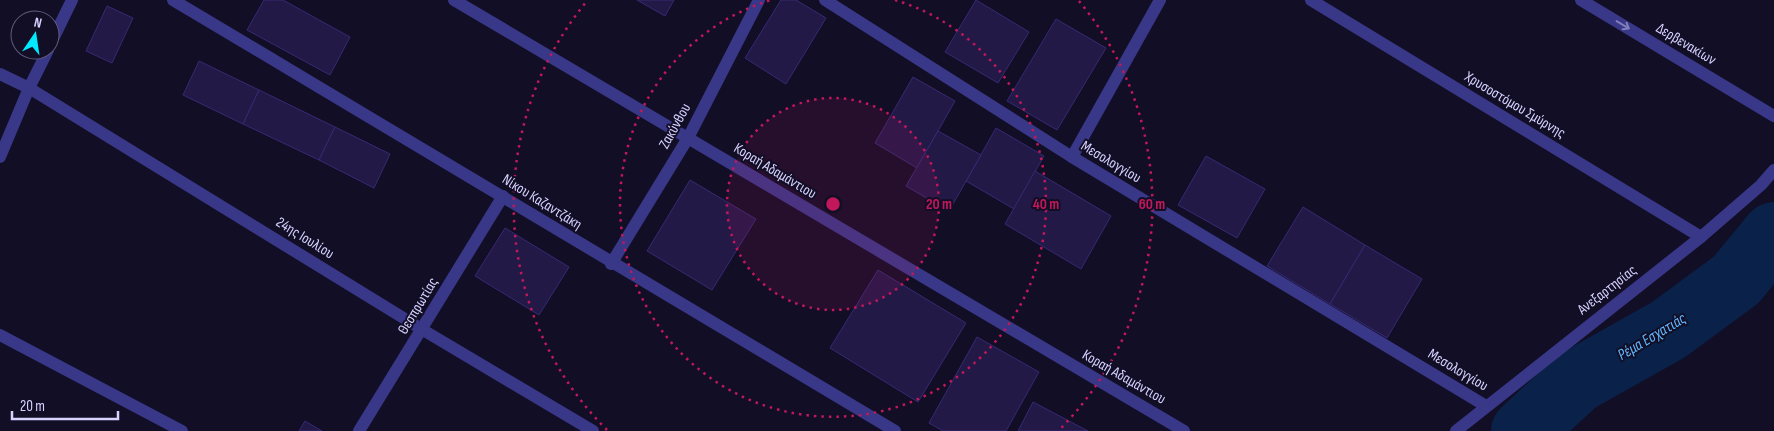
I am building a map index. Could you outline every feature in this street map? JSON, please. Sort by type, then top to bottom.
[{"type":"street","points":[[60,25],[72,0]]},
{"type":"street","name":"Νίκου Καζαντζάκη","points":[[173,0],[503,196],[611,264],[895,431]]},
{"type":"street","name":"Κοραή Αδαμάντιου","points":[[454,0],[1184,431]]},
{"type":"street","name":"Ζακύνθου","points":[[611,264],[688,138],[759,0]]},
{"type":"street","name":"Μεσολογγίου","points":[[825,0],[1072,157],[1486,406]]},
{"type":"street","points":[[1072,157],[1160,0]]},
{"type":"street","name":"Χρυσοστόμου Σμύρνης","points":[[1311,0],[1701,237]]},
{"type":"street","name":"Δερβενακίων","points":[[1581,0],[1774,116]]},
{"type":"street","points":[[0,157],[43,60]]},
{"type":"street","name":"24ης Ιουλίου","points":[[0,74],[29,88],[423,330],[593,431]]},
{"type":"street","name":"Ανεξαρτησίας","points":[[1456,431],[1701,237],[1761,185],[1774,170]]},
{"type":"street","name":"Θεσπρωτίας","points":[[359,431],[423,330],[503,196]]},
{"type":"street","points":[[0,335],[182,431]]},
{"type":"building","points":[[264,0],[283,0],[350,37],[330,75],[247,30]]},
{"type":"building","points":[[637,0],[674,0],[665,16]]},
{"type":"building","points":[[781,0],[796,0],[826,18],[786,84],[745,58]]},
{"type":"building","points":[[976,0],[1029,32],[998,83],[945,52]]},
{"type":"building","points":[[107,6],[133,18],[112,63],[86,51]]},
{"type":"building","points":[[1056,19],[1106,48],[1057,130],[1007,101]]},
{"type":"building","points":[[199,61],[259,90],[243,124],[183,95]]},
{"type":"building","points":[[913,77],[955,101],[917,168],[875,143]]},
{"type":"building","points":[[259,90],[335,127],[319,160],[243,124]]},
{"type":"building","points":[[335,127],[390,154],[374,188],[319,160]]},
{"type":"building","points":[[996,128],[1044,156],[1014,209],[966,181]]},
{"type":"building","points":[[938,131],[981,155],[949,211],[906,186]]},
{"type":"building","points":[[1206,156],[1265,189],[1237,238],[1178,205]]},
{"type":"building","points":[[1035,171],[1111,216],[1081,269],[1005,224]]},
{"type":"building","points":[[690,180],[756,219],[712,290],[647,251]]},
{"type":"building","points":[[1303,207],[1365,245],[1330,304],[1267,266]]},
{"type":"building","points":[[505,228],[569,267],[539,315],[475,276]]},
{"type":"building","points":[[1365,245],[1422,279],[1387,338],[1330,304]]},
{"type":"building","points":[[878,270],[966,323],[918,402],[830,348]]},
{"type":"building","points":[[977,337],[1039,372],[1006,431],[943,431],[929,423]]},
{"type":"building","points":[[1033,402],[1088,431],[1018,431]]},
{"type":"building","points":[[305,421],[322,431],[299,431]]},
{"type":"waterway","name":"Ρέμα Εσχατιάς","points":[[1523,431],[1577,381],[1668,330],[1736,280],[1774,234]]}]
